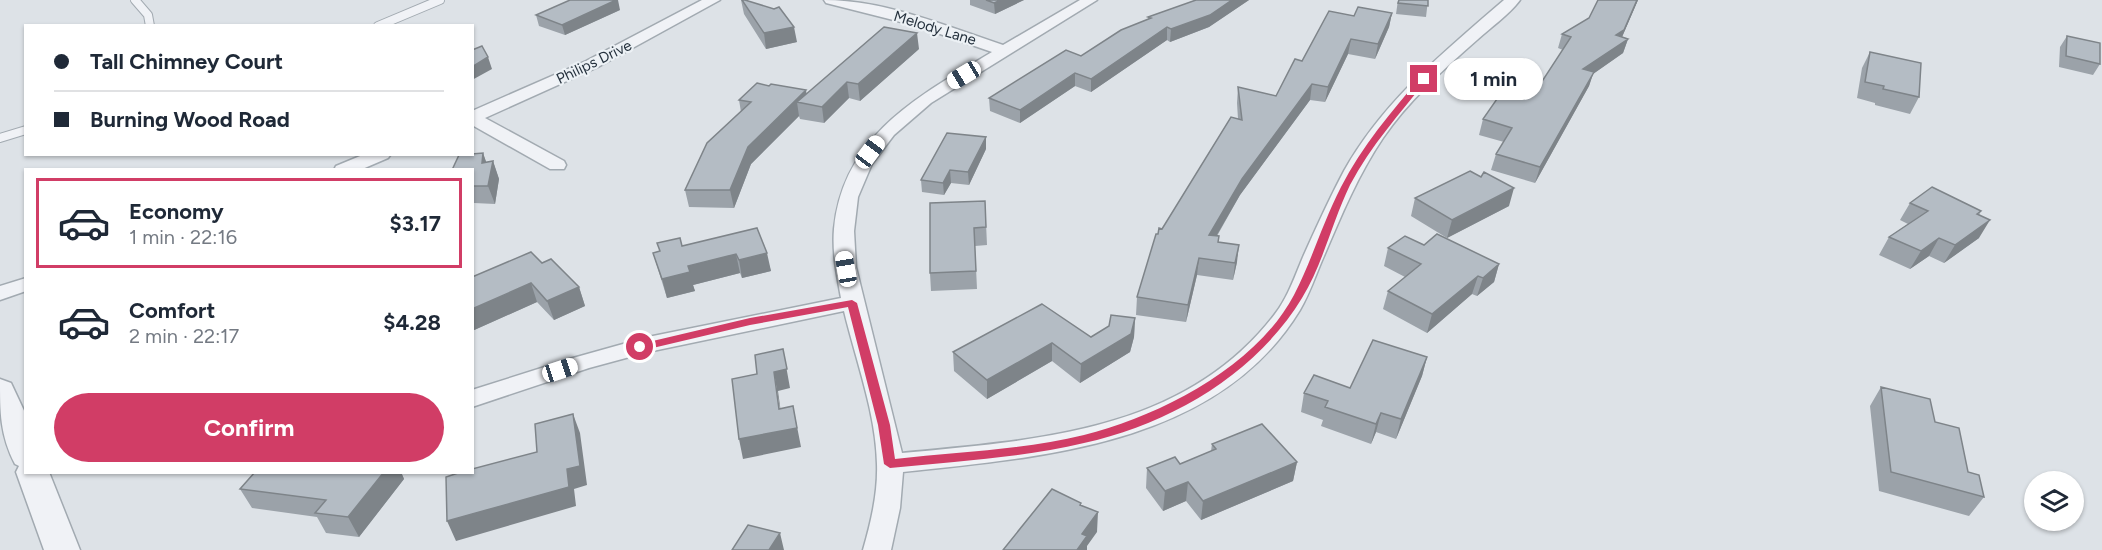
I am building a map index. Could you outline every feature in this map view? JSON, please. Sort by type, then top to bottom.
[{"type":"street","name":"Philips Drive","points":[[474,117],[592,64],[713,0]]},
{"type":"street","name":"Melody Lane","points":[[831,0],[944,30],[1004,51]]},
{"type":"street","points":[[877,550],[888,500],[890,464],[884,425],[852,303],[843,252],[842,223],[847,199],[870,152],[904,113],[1090,0]]},
{"type":"street","points":[[890,464],[1020,450],[1085,439],[1151,416],[1188,399],[1228,374],[1282,321],[1298,296],[1345,187],[1363,155],[1386,122],[1424,79],[1513,0]]},
{"type":"street","points":[[474,119],[557,165]]},
{"type":"street","points":[[348,168],[377,156]]},
{"type":"street","points":[[0,293],[24,285]]},
{"type":"street","points":[[474,399],[582,363],[660,342],[750,321],[852,303]]},
{"type":"street","points":[[0,390],[24,451]]},
{"type":"street","points":[[33,474],[62,550]]},
{"type":"lane","points":[[137,0],[151,21],[150,24]]},
{"type":"lane","points":[[383,24],[440,0]]},
{"type":"lane","points":[[0,138],[24,131]]},
{"type":"building","points":[[570,0],[616,0],[562,25],[536,15]]},
{"type":"building","points":[[742,0],[774,9],[779,7],[794,27],[764,33]]},
{"type":"building","points":[[1196,0],[1232,0],[1210,15],[1171,29],[1167,27],[1091,79],[1075,73],[1020,110],[989,98],[1066,50],[1081,56],[1121,30],[1151,18],[1148,17]]},
{"type":"building","points":[[1399,0],[1428,0],[1428,6],[1398,3]]},
{"type":"building","points":[[1598,0],[1637,0],[1624,30],[1616,35],[1628,39],[1583,69],[1594,72],[1540,167],[1496,154],[1512,128],[1483,119],[1515,73],[1543,80],[1571,37],[1562,34],[1589,18]]},
{"type":"building","points":[[1358,7],[1392,13],[1378,44],[1351,39],[1328,87],[1312,84],[1242,179],[1209,235],[1219,236],[1218,242],[1239,245],[1235,263],[1199,258],[1188,305],[1137,297],[1159,228],[1162,229],[1231,117],[1242,120],[1238,87],[1276,96],[1295,59],[1302,61],[1329,11],[1354,16]]},
{"type":"building","points":[[884,27],[917,33],[858,84],[847,82],[822,107],[797,102]]},
{"type":"building","points":[[2067,36],[2100,43],[2100,64],[2066,56]]},
{"type":"building","points":[[482,46],[488,57],[474,66],[474,49]]},
{"type":"building","points":[[1870,52],[1921,63],[1919,97],[1883,89],[1884,86],[1865,82]]},
{"type":"building","points":[[757,83],[806,90],[748,147],[730,190],[685,190],[707,143],[751,102],[739,100]]},
{"type":"building","points":[[947,133],[986,137],[968,172],[950,170],[943,183],[921,180]]},
{"type":"building","points":[[483,153],[482,163],[493,161],[488,186],[474,186],[474,168],[453,168],[459,156],[474,156],[474,154]]},
{"type":"building","points":[[1470,171],[1481,177],[1484,172],[1514,188],[1452,220],[1415,198]]},
{"type":"building","points":[[1932,187],[1981,211],[1977,214],[1990,220],[1955,245],[1939,238],[1921,251],[1889,237],[1928,211],[1910,203]]},
{"type":"building","points":[[985,201],[986,227],[974,228],[976,271],[930,273],[930,203]]},
{"type":"building","points":[[757,228],[767,253],[739,260],[736,254],[688,266],[690,272],[662,279],[653,253],[660,251],[657,243],[680,238],[682,246]]},
{"type":"building","points":[[1437,234],[1499,264],[1483,278],[1478,276],[1432,314],[1388,291],[1421,264],[1388,248],[1405,236],[1424,245]]},
{"type":"building","points":[[531,252],[542,263],[551,259],[579,287],[547,301],[531,283],[474,308],[474,276]]},
{"type":"building","points":[[1042,304],[1091,337],[1109,326],[1111,315],[1135,318],[1131,334],[1081,364],[1052,343],[987,380],[953,352]]},
{"type":"building","points":[[1373,340],[1427,357],[1401,419],[1381,413],[1376,424],[1325,407],[1328,401],[1304,393],[1314,375],[1350,388]]},
{"type":"building","points":[[783,349],[787,369],[774,372],[779,409],[793,406],[797,428],[739,439],[732,379],[757,374],[755,355]]},
{"type":"building","points":[[1881,387],[1930,399],[1935,422],[1959,428],[1968,472],[1979,475],[1984,497],[1891,472]]},
{"type":"building","points":[[573,414],[580,466],[567,469],[569,487],[447,521],[446,477],[455,474],[474,474],[474,468],[537,452],[535,424]]},
{"type":"building","points":[[1262,424],[1297,462],[1203,501],[1188,482],[1165,491],[1147,468],[1175,457],[1180,464],[1216,449],[1212,444]]},
{"type":"building","points":[[253,474],[382,474],[348,517],[315,513],[326,500],[240,489]]},
{"type":"building","points":[[1052,489],[1098,512],[1082,534],[1087,536],[1077,550],[1003,550]]},
{"type":"building","points":[[748,525],[780,533],[769,550],[732,550]]},
{"type":"route","points":[[640,347],[750,321],[852,303],[884,425],[890,464],[1020,450],[1085,439],[1142,420],[1188,399],[1228,374],[1282,321],[1298,296],[1345,187],[1363,155],[1402,102],[1424,79]]}]
